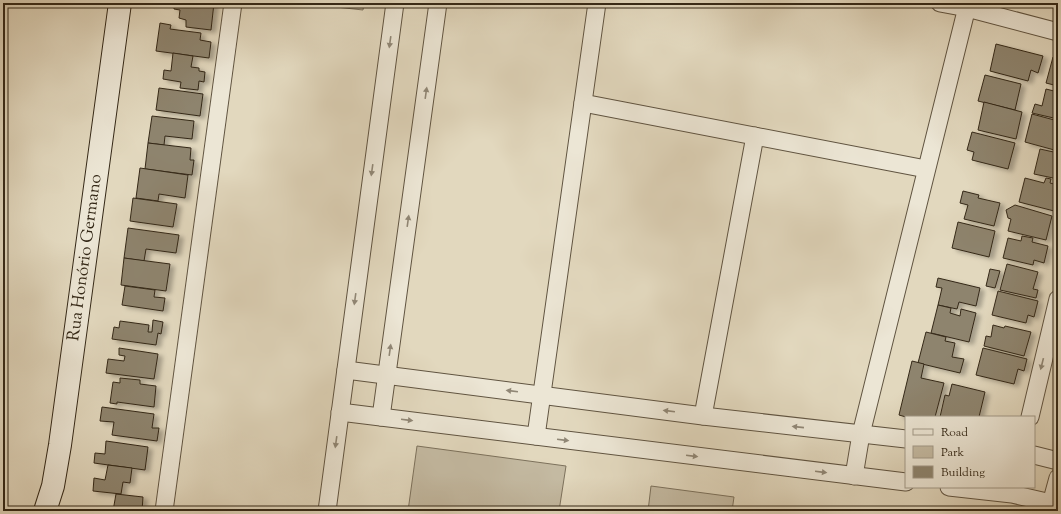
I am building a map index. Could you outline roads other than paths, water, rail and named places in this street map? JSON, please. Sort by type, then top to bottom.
[{"type":"street","name":"Rua Honório Germano","points":[[45,511],[53,486],[60,445],[120,3]]},
{"type":"street","points":[[164,511],[233,3]]},
{"type":"street","points":[[327,511],[395,3]]},
{"type":"street","points":[[381,416],[438,3]]},
{"type":"street","points":[[536,436],[597,3]]},
{"type":"street","points":[[940,3],[968,6],[1058,32]]},
{"type":"street","points":[[854,476],[861,434],[926,169],[968,6]]},
{"type":"street","points":[[583,103],[926,169]]},
{"type":"street","points":[[703,416],[755,136]]},
{"type":"street","points":[[1030,416],[1058,299]]},
{"type":"street","points":[[346,370],[703,416],[905,439]]},
{"type":"street","points":[[340,412],[905,482]]},
{"type":"street","points":[[1035,455],[1058,461]]},
{"type":"street","points":[[965,488],[1012,491],[1050,507],[1058,478]]}]
